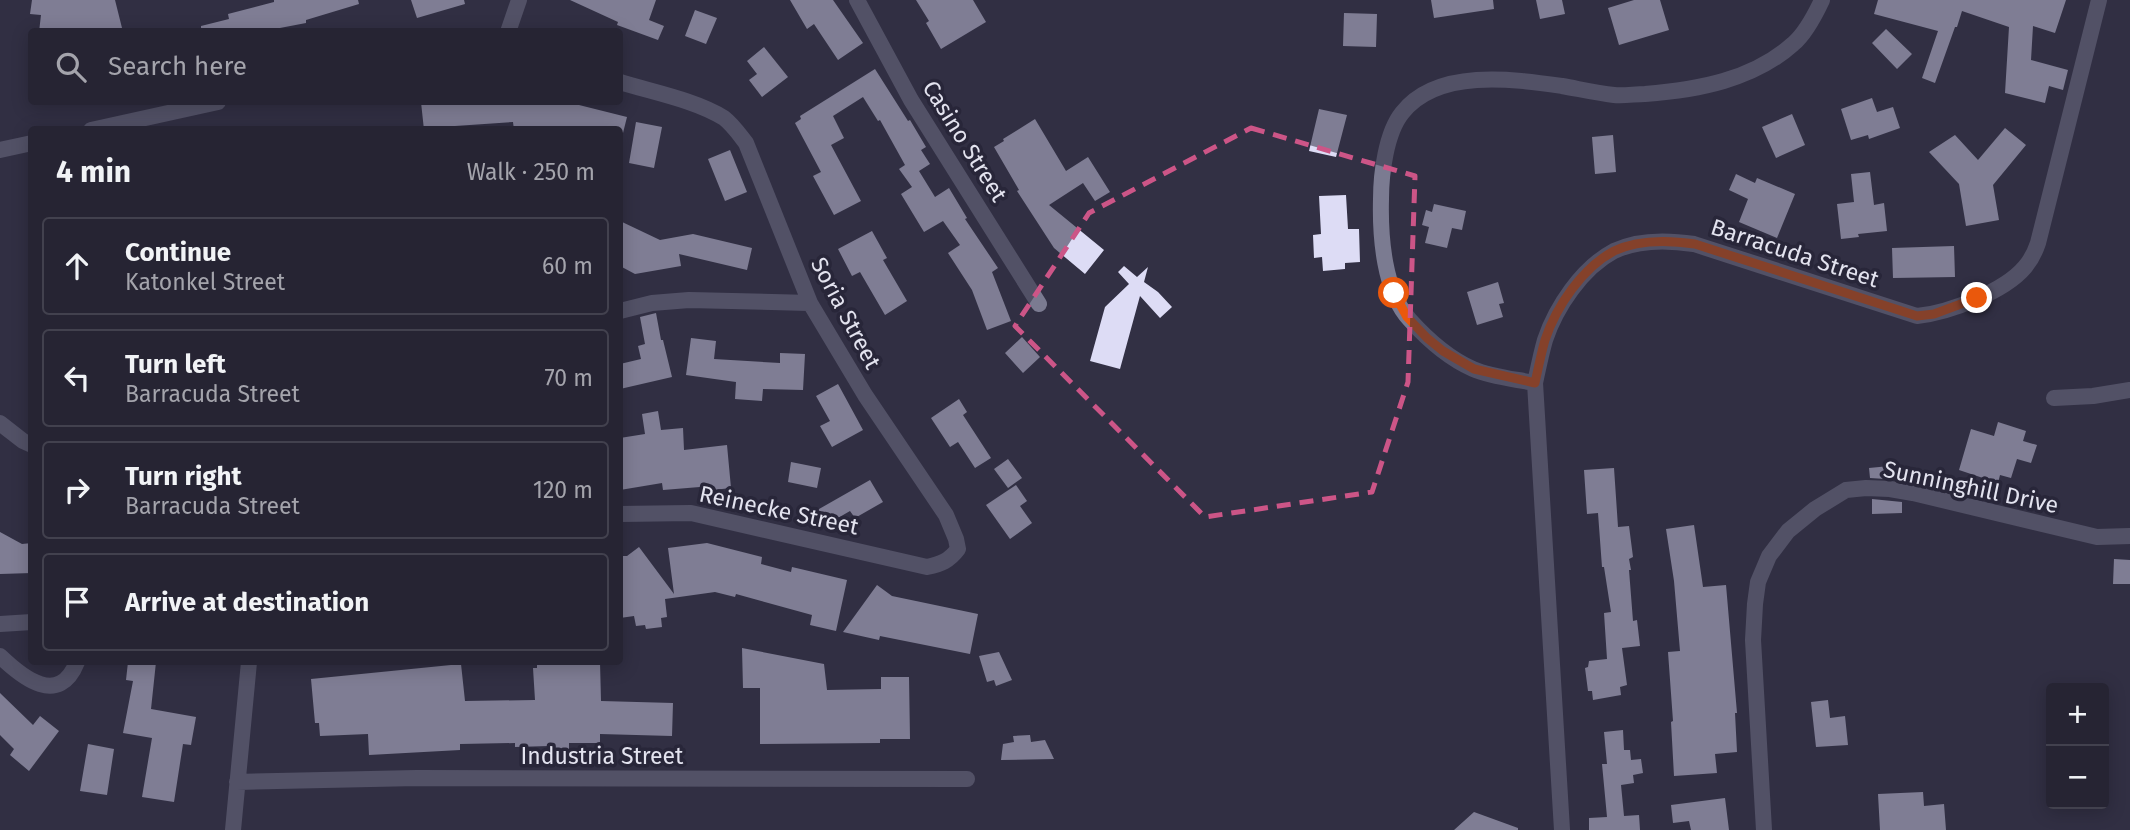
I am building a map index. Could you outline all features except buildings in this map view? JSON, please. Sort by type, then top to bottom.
[{"type":"street","points":[[509,28],[519,0]]},
{"type":"street","name":"Casino Street","points":[[857,0],[911,100],[1039,304]]},
{"type":"street","points":[[1535,383],[1474,369],[1443,351],[1407,317],[1394,293],[1385,262],[1380,223],[1381,186],[1385,155],[1401,113],[1421,95],[1450,84],[1477,80],[1501,78],[1615,95],[1679,92],[1723,82],[1769,62],[1795,43],[1814,17],[1822,0]]},
{"type":"street","name":"Barracuda Street","points":[[1562,830],[1535,383],[1546,339],[1555,317],[1571,292],[1588,270],[1615,251],[1649,241],[1695,244],[1917,316],[1934,314],[1957,306],[2012,279],[2032,257],[2038,243],[2099,0]]},
{"type":"street","name":"Soria Street","points":[[623,83],[696,106],[724,118],[746,143],[810,303],[865,396],[946,515],[957,539],[958,549],[952,557],[943,563],[927,567]]},
{"type":"street","points":[[109,126],[204,105]]},
{"type":"street","points":[[0,150],[28,144]]},
{"type":"street","points":[[623,310],[652,303],[689,300],[810,303]]},
{"type":"street","points":[[2054,398],[2130,390]]},
{"type":"street","points":[[0,423],[28,442]]},
{"type":"street","name":"Sunninghill Drive","points":[[1764,830],[1753,640],[1758,582],[1769,556],[1788,531],[1815,509],[1846,490],[1890,489],[2097,537],[2130,536]]},
{"type":"street","name":"Reinecke Street","points":[[623,514],[691,513],[927,567]]},
{"type":"street","points":[[0,624],[28,622]]},
{"type":"street","points":[[0,656],[30,682],[42,686],[53,685],[67,678],[75,665]]},
{"type":"street","points":[[233,830],[249,665]]},
{"type":"street","name":"Industria Street","points":[[237,782],[417,778],[967,779]]},
{"type":"highlighted area","points":[[1251,128],[1415,176],[1408,382],[1372,492],[1205,517],[1015,326],[1089,213]]},
{"type":"route","points":[[1394,293],[1407,317],[1443,351],[1474,369],[1535,383],[1546,339],[1555,317],[1588,270],[1615,251],[1649,241],[1695,244],[1917,316],[1934,314],[1977,298]]}]
